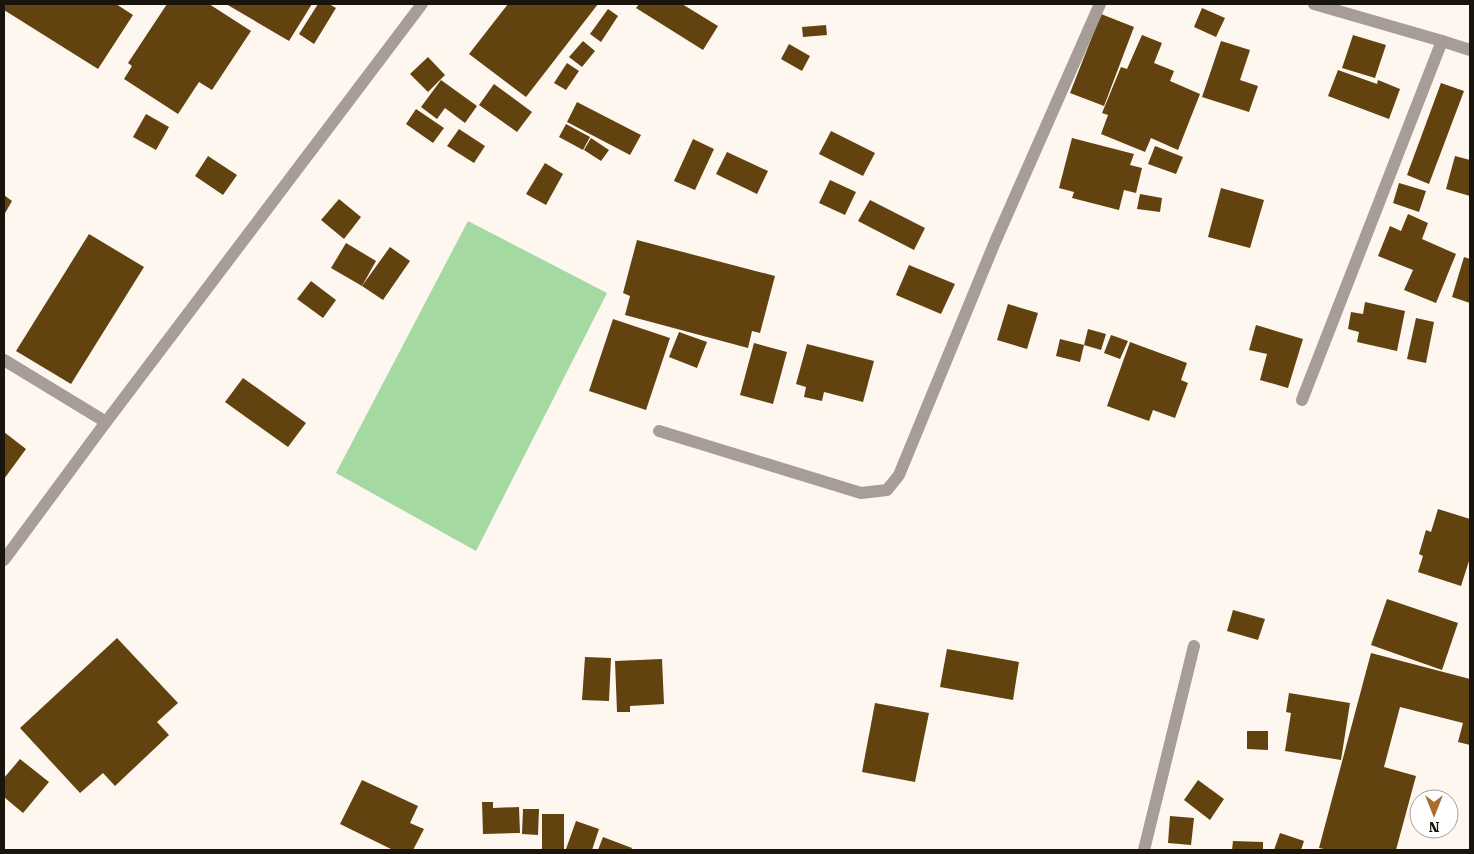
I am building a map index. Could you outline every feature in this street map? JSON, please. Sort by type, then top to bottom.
[{"type":"street","points":[[659,431],[861,493],[887,490],[899,474],[995,242],[1100,4]]},
{"type":"street","points":[[1314,4],[1470,50]]},
{"type":"street","points":[[4,560],[417,5]]},
{"type":"street","points":[[1302,400],[1442,41]]},
{"type":"street","points":[[4,360],[106,422]]},
{"type":"street","points":[[1144,850],[1194,646]]},
{"type":"green space","points":[[468,221],[607,293],[476,551],[336,473]]},
{"type":"building","points":[[4,4],[116,4],[133,15],[98,69],[4,10]]},
{"type":"building","points":[[167,4],[209,4],[251,31],[212,90],[199,82],[178,114],[124,79],[132,66],[128,63]]},
{"type":"building","points":[[226,4],[312,4],[289,41]]},
{"type":"building","points":[[318,4],[329,4],[336,8],[314,44],[299,34]]},
{"type":"building","points":[[508,4],[598,4],[526,97],[469,54]]},
{"type":"building","points":[[639,4],[682,4],[718,26],[703,50],[636,8]]},
{"type":"building","points":[[1202,8],[1225,18],[1216,37],[1194,27]]},
{"type":"building","points":[[608,9],[618,16],[601,42],[590,34]]},
{"type":"building","points":[[1101,14],[1134,27],[1104,106],[1070,93]]},
{"type":"building","points":[[826,25],[827,35],[803,37],[802,27]]},
{"type":"building","points":[[1142,35],[1162,43],[1154,63],[1174,71],[1170,81],[1200,94],[1178,150],[1151,138],[1145,152],[1101,134],[1108,115],[1102,113],[1121,67],[1127,69]]},
{"type":"building","points":[[1353,35],[1386,45],[1375,78],[1342,68]]},
{"type":"building","points":[[583,41],[595,51],[582,67],[569,57]]},
{"type":"building","points":[[1221,41],[1250,50],[1240,80],[1258,86],[1249,112],[1202,97]]},
{"type":"building","points":[[789,44],[810,56],[802,71],[781,59]]},
{"type":"building","points":[[428,57],[445,75],[428,92],[410,74]]},
{"type":"building","points":[[567,63],[579,71],[566,90],[554,83]]},
{"type":"building","points":[[1338,70],[1377,84],[1378,80],[1400,89],[1389,119],[1328,96]]},
{"type":"building","points":[[441,80],[477,106],[465,123],[445,108],[437,119],[421,107]]},
{"type":"building","points":[[1441,83],[1464,91],[1429,184],[1407,175]]},
{"type":"building","points":[[494,84],[532,112],[517,132],[479,105]]},
{"type":"building","points":[[577,102],[641,135],[630,155],[567,122]]},
{"type":"building","points":[[416,109],[444,128],[433,143],[406,124]]},
{"type":"building","points":[[146,114],[169,127],[156,150],[133,137]]},
{"type":"building","points":[[566,124],[590,137],[583,150],[559,137]]},
{"type":"building","points":[[459,129],[485,146],[474,163],[447,146]]},
{"type":"building","points":[[831,131],[875,153],[863,176],[819,154]]},
{"type":"building","points":[[591,138],[609,150],[601,161],[584,150]]},
{"type":"building","points":[[1072,138],[1134,154],[1130,165],[1142,168],[1136,193],[1124,190],[1119,210],[1072,198],[1074,192],[1059,188]]},
{"type":"building","points":[[693,139],[714,149],[695,190],[674,181]]},
{"type":"building","points":[[1155,146],[1183,157],[1176,174],[1148,164]]},
{"type":"building","points":[[727,152],[768,171],[757,194],[716,174]]},
{"type":"building","points":[[208,156],[237,175],[223,195],[195,176]]},
{"type":"building","points":[[1455,156],[1470,160],[1470,196],[1446,189]]},
{"type":"building","points":[[545,163],[563,174],[546,205],[526,194]]},
{"type":"building","points":[[830,180],[856,192],[845,215],[819,203]]},
{"type":"building","points":[[1399,183],[1426,191],[1419,212],[1393,203]]},
{"type":"building","points":[[1221,188],[1264,200],[1250,248],[1208,237]]},
{"type":"building","points":[[1140,194],[1162,198],[1160,212],[1137,209]]},
{"type":"building","points":[[4,195],[12,201],[4,215]]},
{"type":"building","points":[[339,199],[361,217],[344,239],[321,220]]},
{"type":"building","points":[[870,200],[925,228],[914,250],[858,221]]},
{"type":"building","points":[[1408,214],[1428,223],[1422,239],[1456,254],[1436,303],[1404,290],[1413,270],[1378,256],[1390,226],[1401,231]]},
{"type":"building","points":[[89,234],[144,267],[71,384],[16,351]]},
{"type":"building","points":[[637,240],[775,276],[760,333],[752,331],[748,348],[625,315],[630,296],[623,293]]},
{"type":"building","points":[[346,243],[376,261],[362,286],[331,268]]},
{"type":"building","points":[[390,247],[410,261],[383,300],[362,286]]},
{"type":"building","points":[[1464,257],[1470,259],[1470,303],[1452,297]]},
{"type":"building","points":[[909,265],[955,284],[941,314],[896,295]]},
{"type":"building","points":[[311,281],[336,300],[323,318],[297,299]]},
{"type":"building","points":[[1365,302],[1405,311],[1397,351],[1357,342],[1359,332],[1348,329],[1351,312],[1363,314]]},
{"type":"building","points":[[1008,304],[1038,313],[1027,349],[997,340]]},
{"type":"building","points":[[1416,318],[1434,322],[1426,363],[1407,359]]},
{"type":"building","points":[[613,319],[670,338],[646,410],[589,391]]},
{"type":"building","points":[[1256,325],[1303,339],[1288,388],[1260,380],[1267,354],[1249,350]]},
{"type":"building","points":[[1088,329],[1106,334],[1101,350],[1084,345]]},
{"type":"building","points":[[679,332],[707,342],[697,368],[669,357]]},
{"type":"building","points":[[1111,335],[1128,341],[1120,359],[1104,353]]},
{"type":"building","points":[[1060,339],[1084,345],[1080,362],[1056,356]]},
{"type":"building","points":[[1130,342],[1187,363],[1181,380],[1188,383],[1175,418],[1153,410],[1149,421],[1107,406]]},
{"type":"building","points":[[754,343],[787,352],[773,404],[740,395]]},
{"type":"building","points":[[807,344],[874,361],[863,402],[824,392],[822,401],[804,397],[806,387],[796,384]]},
{"type":"building","points":[[243,378],[306,423],[288,447],[225,402]]},
{"type":"building","points":[[4,432],[26,449],[4,479]]},
{"type":"building","points":[[1438,509],[1470,519],[1470,558],[1461,586],[1418,572],[1423,556],[1419,554],[1426,530],[1431,532]]},
{"type":"building","points":[[1387,599],[1458,623],[1442,670],[1371,645]]},
{"type":"building","points":[[1233,610],[1265,619],[1258,640],[1227,631]]},
{"type":"building","points":[[117,638],[178,703],[157,722],[169,735],[115,786],[103,773],[80,793],[20,728]]},
{"type":"building","points":[[947,649],[1019,662],[1013,700],[940,687]]},
{"type":"building","points":[[1371,653],[1470,679],[1470,745],[1458,742],[1463,723],[1400,707],[1384,767],[1416,776],[1412,789],[1409,789],[1409,802],[1396,850],[1329,850],[1319,848]]},
{"type":"building","points":[[585,657],[611,658],[609,701],[582,700]]},
{"type":"building","points":[[662,659],[664,704],[630,706],[630,712],[617,712],[615,661]]},
{"type":"building","points":[[1289,693],[1350,703],[1341,760],[1285,751],[1291,713],[1286,712]]},
{"type":"building","points":[[875,703],[929,713],[915,782],[862,772]]},
{"type":"building","points":[[1247,731],[1268,731],[1268,750],[1247,749]]},
{"type":"building","points":[[20,759],[49,782],[23,813],[4,797],[4,778]]},
{"type":"building","points":[[362,780],[418,806],[410,823],[424,829],[413,850],[393,850],[340,824]]},
{"type":"building","points":[[1198,780],[1224,799],[1210,820],[1184,800]]},
{"type":"building","points":[[482,802],[493,802],[493,808],[519,807],[520,833],[483,834]]},
{"type":"building","points":[[523,809],[539,809],[538,835],[522,834]]},
{"type":"building","points":[[542,814],[564,814],[564,850],[542,850]]},
{"type":"building","points":[[1170,816],[1194,818],[1191,845],[1168,843]]},
{"type":"building","points":[[576,821],[599,829],[592,850],[566,849]]},
{"type":"building","points":[[1280,833],[1304,841],[1301,850],[1274,850]]},
{"type":"building","points":[[603,837],[632,848],[631,850],[598,850]]},
{"type":"building","points":[[1233,841],[1263,842],[1263,850],[1232,850]]}]
